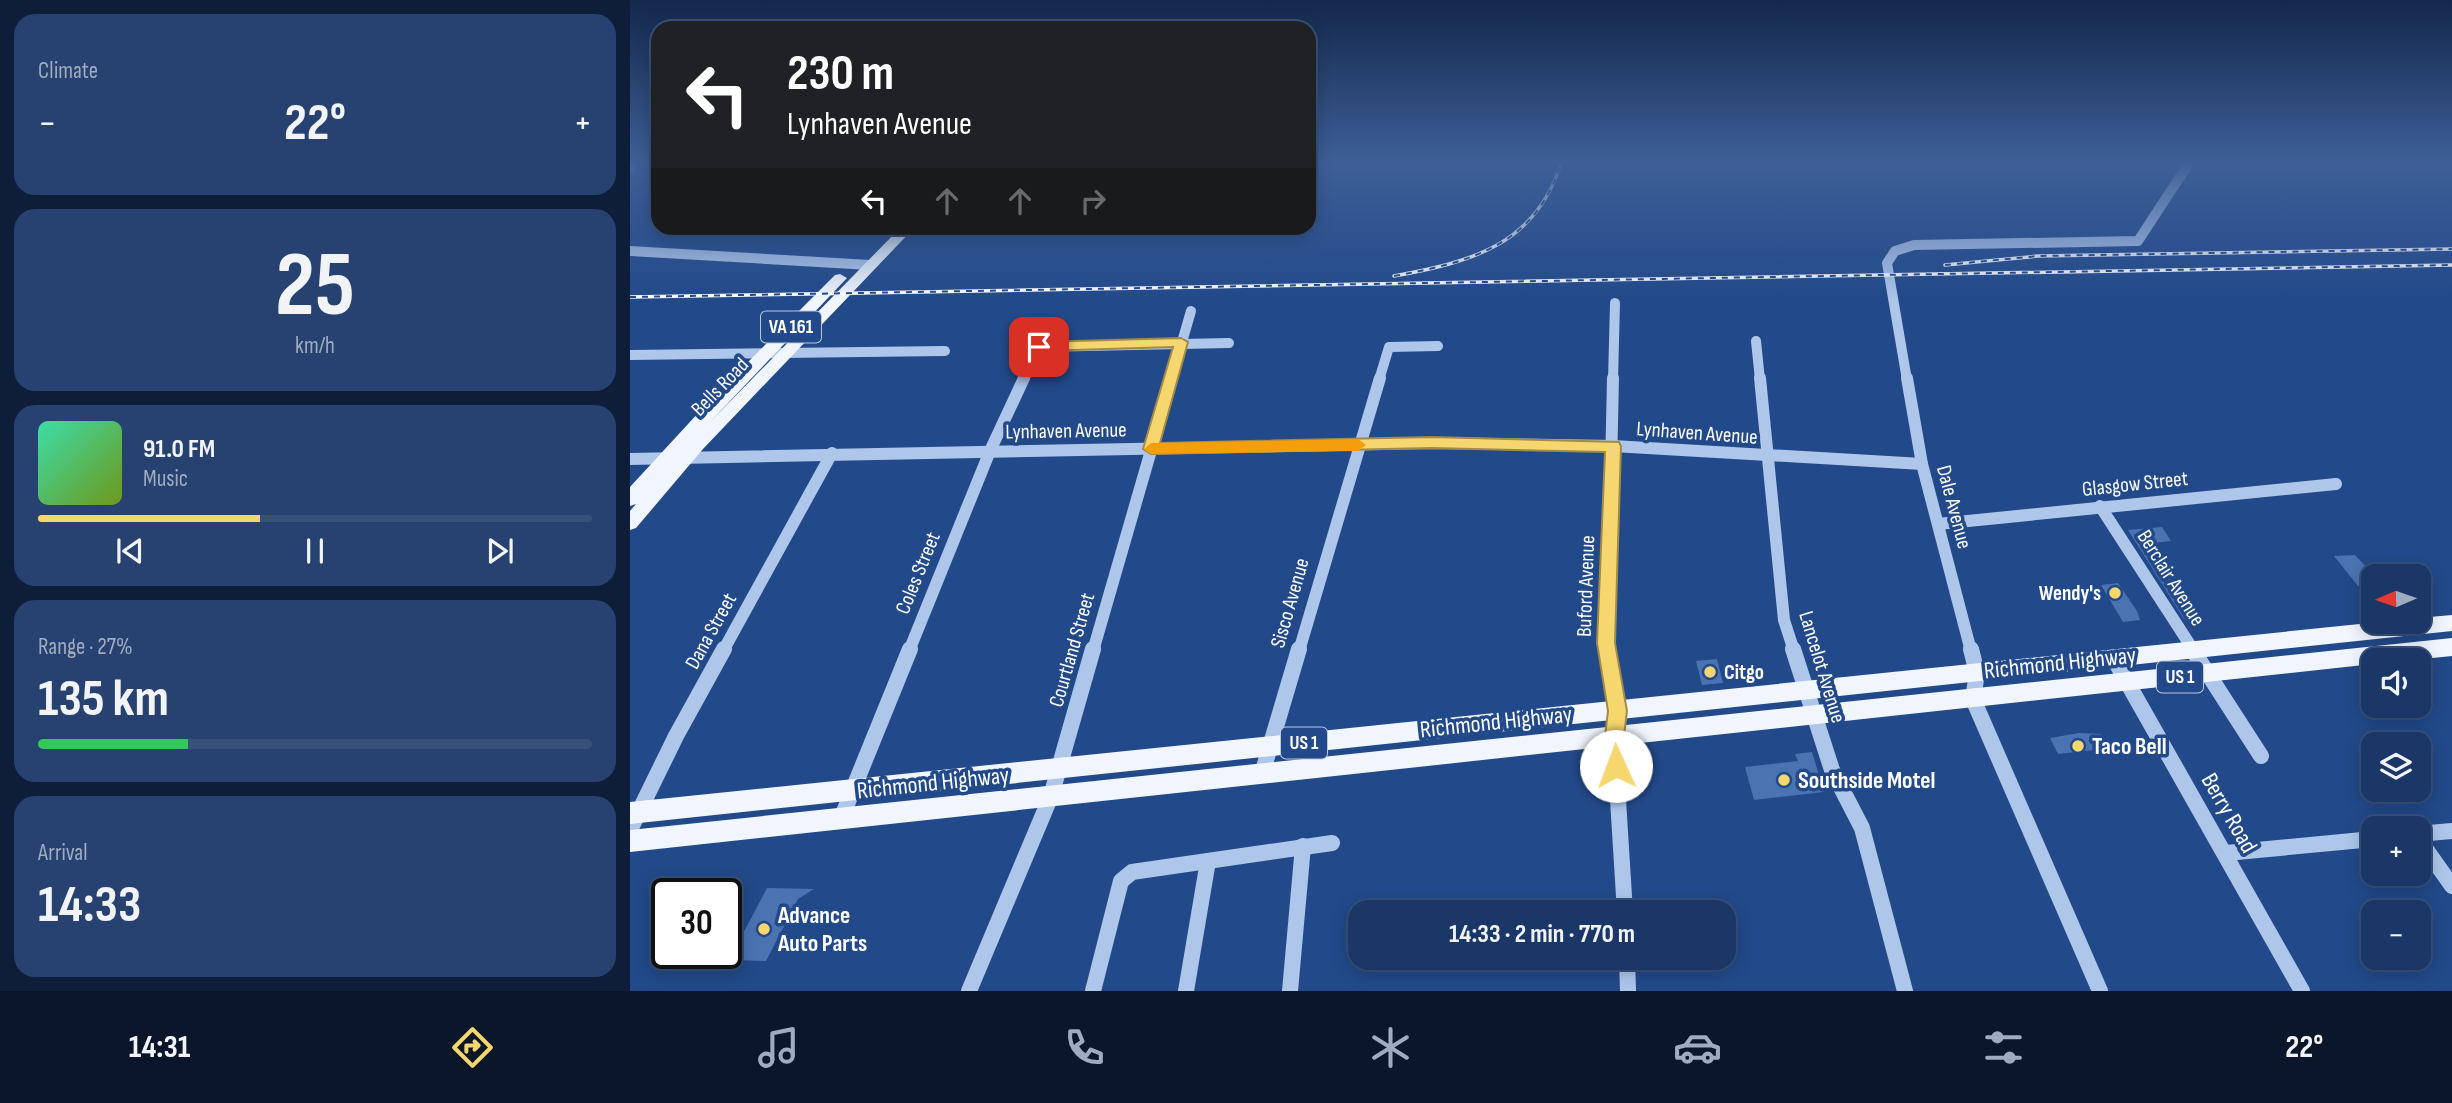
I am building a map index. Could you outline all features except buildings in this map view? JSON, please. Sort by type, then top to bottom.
[{"type":"main road","name":"Bells Road","points":[[630,523],[684,458],[784,353],[886,235]]},
{"type":"main road","name":"Bells Road","points":[[630,499],[665,458],[766,353],[862,264],[898,235]]},
{"type":"main road","name":"Richmond Highway","points":[[633,819],[853,790],[2451,625]]},
{"type":"main road","name":"Richmond Highway","points":[[630,841],[2452,648]]},
{"type":"street","name":"Dale Avenue","points":[[1973,699],[1978,673],[1922,464],[1888,262],[1895,251],[1914,245],[2138,241],[2159,209]]},
{"type":"street","points":[[630,251],[727,257],[734,263],[755,265],[772,260],[862,264]]},
{"type":"street","name":"Buford Avenue","points":[[1615,303],[1606,643],[1618,711],[1614,736],[1624,900]]},
{"type":"street","name":"Courtland Street","points":[[969,991],[1052,796],[1191,311]]},
{"type":"street","name":"Lancelot Avenue","points":[[1756,341],[1784,620],[1832,770],[1862,828],[1905,991]]},
{"type":"street","points":[[1181,342],[1229,343]]},
{"type":"street","name":"Coles Street","points":[[841,819],[990,451],[1039,347],[1181,342]]},
{"type":"street","name":"Sisco Avenue","points":[[1262,774],[1389,346],[1438,346]]},
{"type":"street","points":[[630,355],[945,351]]},
{"type":"street","name":"Lynhaven Avenue","points":[[630,459],[1432,443],[1613,446],[1922,464]]},
{"type":"street","name":"Dana Street","points":[[633,819],[832,453]]},
{"type":"street","name":"Glasgow Street","points":[[1938,524],[2336,484]]},
{"type":"street","name":"Berclair Avenue","points":[[2100,506],[2261,757]]},
{"type":"street","name":"Berry Road","points":[[2114,659],[2302,991]]},
{"type":"street","points":[[1973,699],[2100,991]]},
{"type":"street","points":[[2431,834],[2452,831]]},
{"type":"street","points":[[2226,853],[2361,840]]},
{"type":"street","points":[[1093,991],[1121,881],[1132,872],[1332,842]]},
{"type":"street","points":[[1290,991],[1303,846]]},
{"type":"street","points":[[2431,855],[2452,886]]},
{"type":"street","points":[[1186,991],[1208,861]]},
{"type":"street","points":[[1627,970],[1628,991]]},
{"type":"railway","points":[[1394,276],[1474,256],[1517,231],[1538,209]]},
{"type":"railway","points":[[1945,265],[2038,256],[2452,249]]},
{"type":"railway","points":[[630,297],[2452,265]]},
{"type":"slow traffic","points":[[1151,449],[1358,445]]},
{"type":"place","name":"Wendy's","points":[[2115,593]]},
{"type":"place","name":"Citgo","points":[[1710,672]]},
{"type":"place","name":"Taco Bell","points":[[2078,746]]},
{"type":"place","name":"Southside Motel","points":[[1784,780]]},
{"type":"place","name":"Advance Auto Parts","points":[[764,929]]},
{"type":"route","points":[[1039,347],[1181,342],[1151,449],[1432,443],[1613,446],[1606,643],[1618,711],[1614,736],[1616,766]]}]
